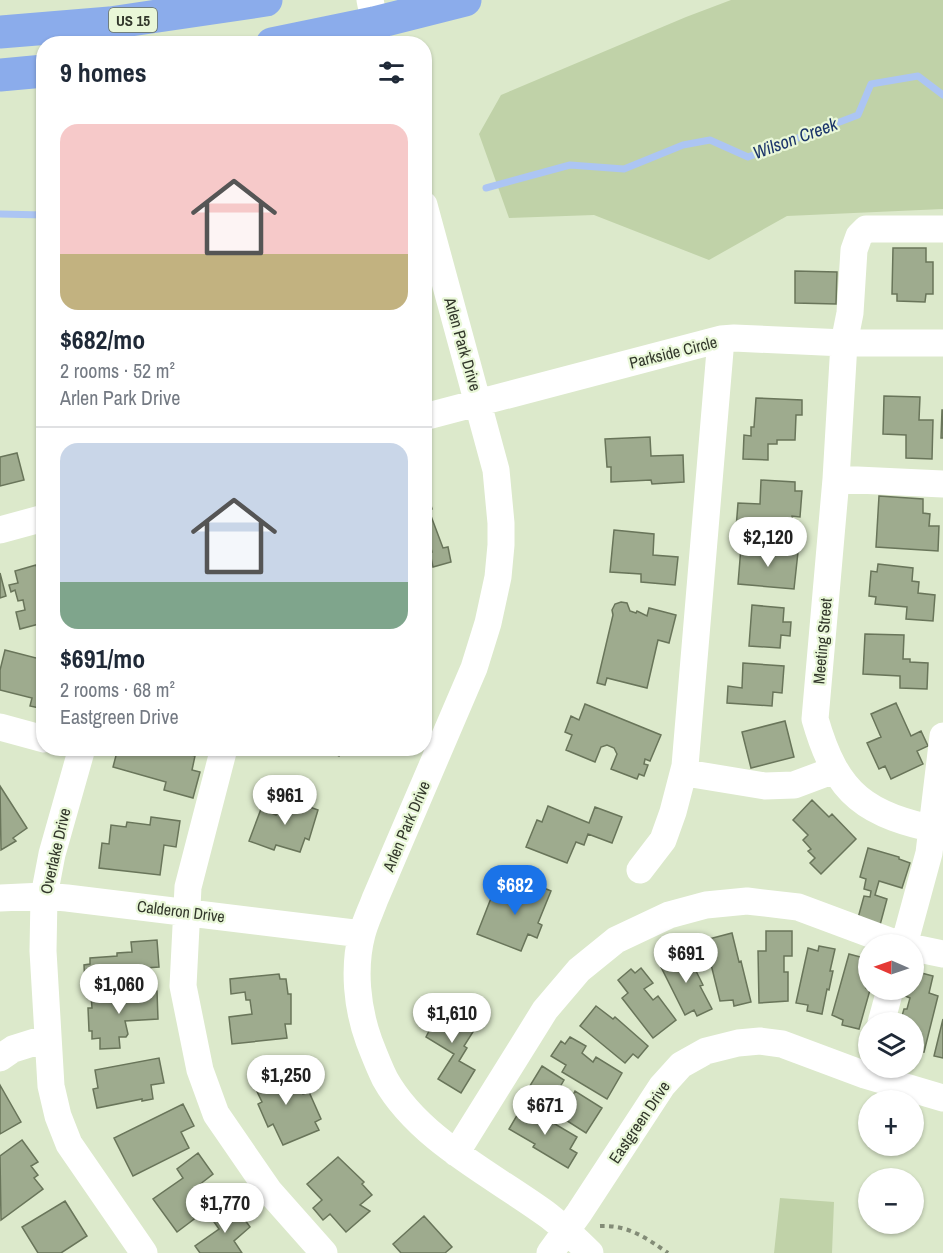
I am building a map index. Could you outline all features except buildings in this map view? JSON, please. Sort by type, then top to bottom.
[{"type":"highway","name":"US 15","points":[[0,32],[110,23],[266,0]]},
{"type":"highway","points":[[309,36],[465,0]]},
{"type":"highway","points":[[0,75],[36,72]]},
{"type":"street","name":"Meeting Street","points":[[938,830],[902,822],[878,812],[847,788],[834,770],[815,719],[836,478],[844,343],[850,313],[854,250],[859,236],[866,229],[943,229]]},
{"type":"street","name":"Arlen Park Drive","points":[[432,234],[496,470],[501,522],[498,577],[488,623],[474,668],[362,934],[358,1004],[375,1058],[386,1080],[402,1103],[432,1134],[550,1217],[590,1253]]},
{"type":"street","name":"Parkside Circle","points":[[432,415],[722,339],[943,343]]},
{"type":"street","points":[[640,870],[663,840],[685,766],[722,339]]},
{"type":"street","points":[[836,478],[943,484]]},
{"type":"street","points":[[0,530],[36,520]]},
{"type":"street","points":[[0,727],[36,737]]},
{"type":"street","points":[[905,934],[938,830],[943,736]]},
{"type":"street","name":"Overlake Drive","points":[[78,756],[52,854],[44,896],[43,951],[51,1086],[57,1116],[69,1144],[144,1253]]},
{"type":"street","points":[[223,756],[188,887],[186,912],[183,986],[200,1070],[216,1113],[269,1191],[324,1253]]},
{"type":"street","points":[[685,766],[692,774],[765,786],[794,785],[834,770]]},
{"type":"street","name":"Calderon Drive","points":[[0,897],[44,896],[362,934]]},
{"type":"street","points":[[456,1153],[545,1010],[579,970],[616,940],[669,915],[706,905],[747,901],[798,907],[872,934]]},
{"type":"street","points":[[924,950],[943,954]]},
{"type":"street","points":[[0,1058],[14,1049],[48,1038]]},
{"type":"street","name":"Eastgreen Drive","points":[[550,1253],[662,1086],[681,1065],[705,1051],[738,1043],[760,1041],[782,1044],[858,1066]]},
{"type":"street","name":"Eastgreen Drive","points":[[891,1078],[943,1098]]},
{"type":"path","points":[[593,1226],[615,1225],[642,1235],[668,1253]]},
{"type":"green space","points":[[731,0],[943,0],[943,209],[787,216],[709,260],[594,215],[509,218],[479,134],[501,95]]},
{"type":"green space","points":[[780,1198],[834,1202],[832,1253],[774,1253]]},
{"type":"waterway","name":"Wilson Creek","points":[[486,188],[570,165],[624,169],[683,145],[710,140],[748,157],[858,115],[871,84],[918,76],[943,95]]},
{"type":"waterway","name":"Wilson Creek","points":[[0,214],[36,215]]}]
